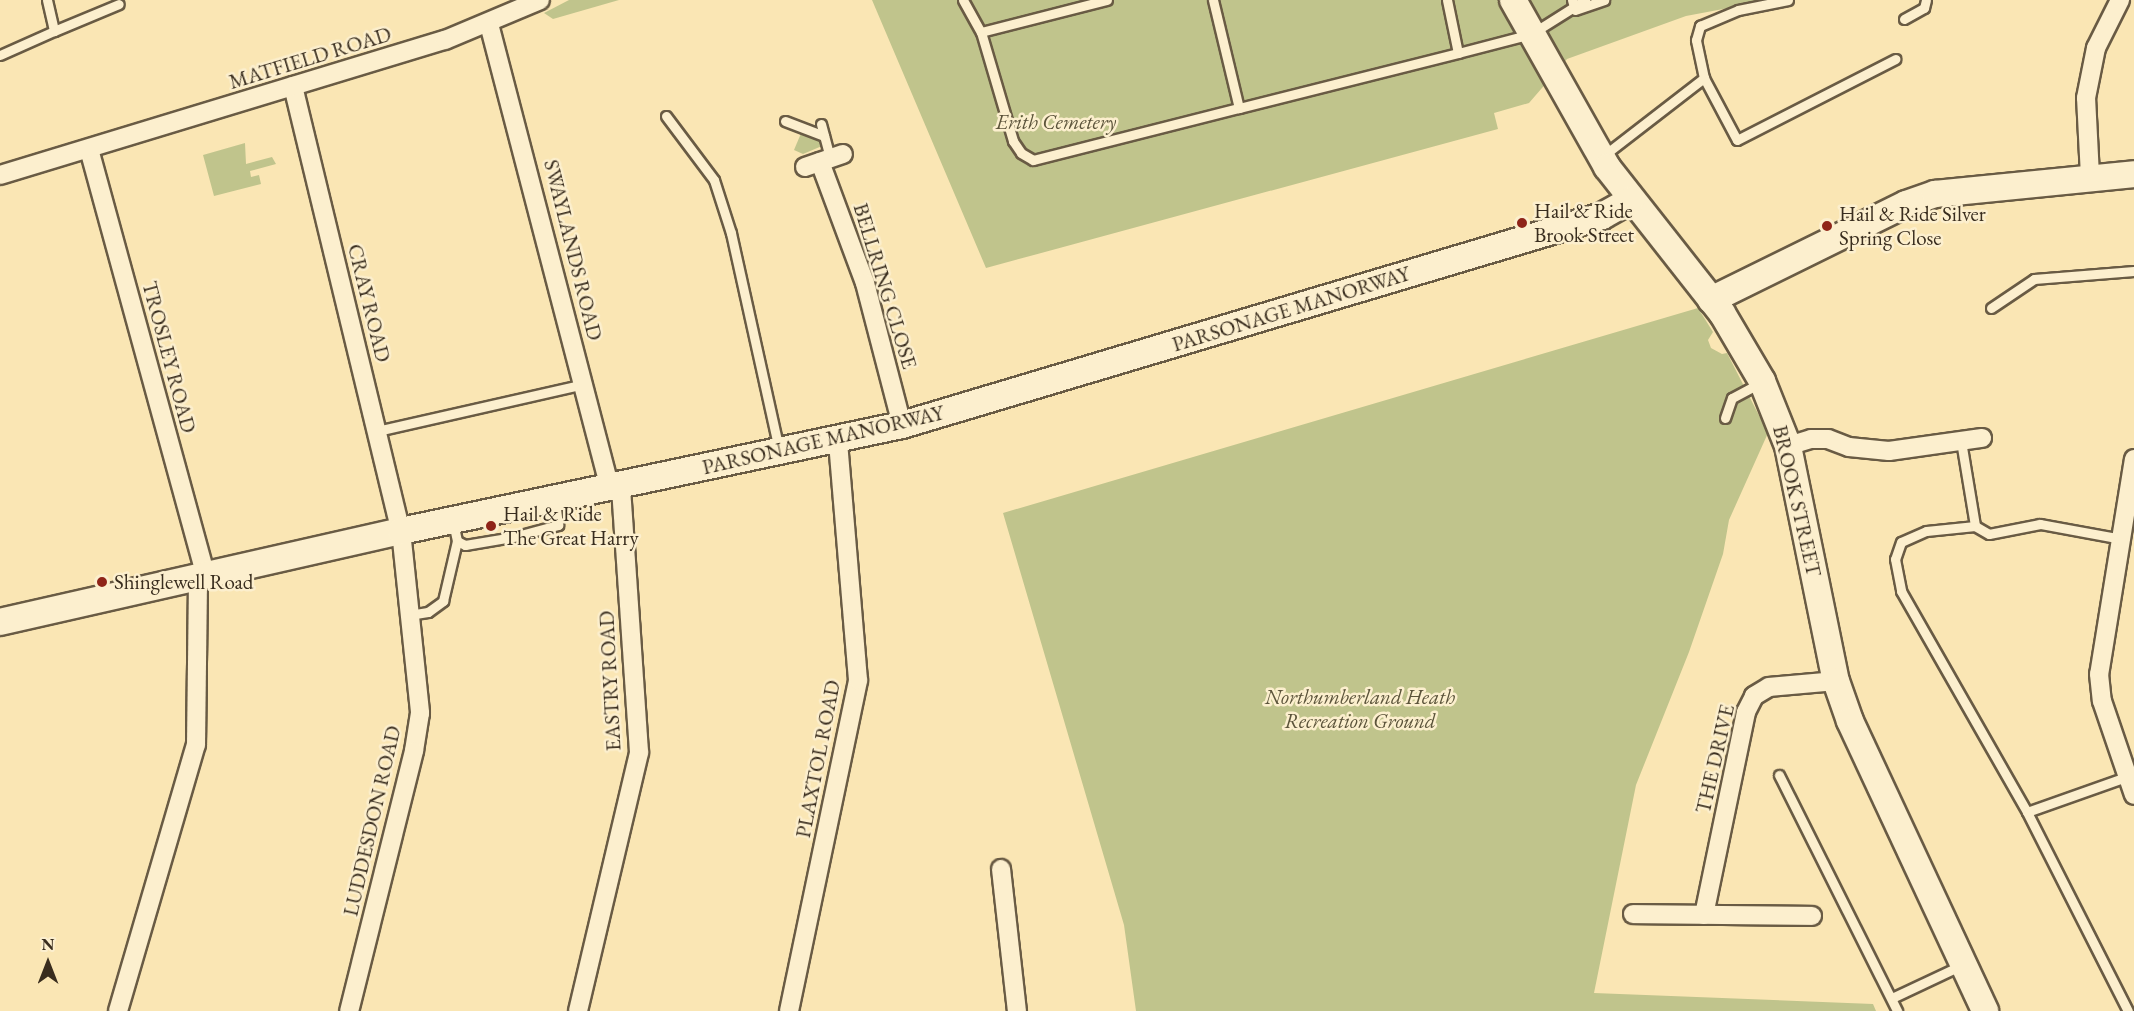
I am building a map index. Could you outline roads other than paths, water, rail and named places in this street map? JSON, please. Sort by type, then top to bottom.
[{"type":"street","name":"MATFIELD ROAD","points":[[0,175],[489,24],[540,0]]},
{"type":"street","name":"BROOK STREET","points":[[1513,0],[1601,158],[1631,200],[1711,300],[1762,381],[1788,446],[1836,681],[1850,721],[1985,1011]]},
{"type":"street","points":[[2090,176],[2086,98],[2096,48],[2120,0]]},
{"type":"street","name":"SWAYLANDS ROAD","points":[[489,24],[584,384],[615,487]]},
{"type":"street","name":"CRAY ROAD","points":[[293,86],[401,531]]},
{"type":"street","name":"TROSLEY ROAD","points":[[89,149],[202,578]]},
{"type":"street","name":"BELLRING CLOSE","points":[[825,160],[865,283],[902,425]]},
{"type":"street","points":[[1711,300],[1935,194],[2090,176],[2134,174]]},
{"type":"street","name":"PARSONAGE MANORWAY","points":[[0,622],[401,531],[455,530],[555,498],[615,487],[779,450],[838,441],[902,425],[1602,216],[1631,200]]},
{"type":"street","points":[[1788,446],[1811,439],[1828,439],[1856,448],[1889,451],[1982,438]]},
{"type":"street","name":"PLAXTOL ROAD","points":[[789,1011],[858,680],[838,441]]},
{"type":"street","points":[[2134,459],[2128,539],[2099,674],[2102,701],[2134,795]]},
{"type":"street","name":"EASTRY ROAD","points":[[578,1011],[639,752],[615,487]]},
{"type":"street","name":"LUDDESDON ROAD","points":[[349,1011],[420,713],[401,531]]},
{"type":"street","points":[[118,1011],[196,746],[202,578]]},
{"type":"street","name":"THE DRIVE","points":[[1704,915],[1746,712],[1754,696],[1769,687],[1836,681]]},
{"type":"street","points":[[1001,869],[1017,1011]]},
{"type":"street","points":[[1633,914],[1812,916]]},
{"type":"lane","points":[[47,0],[54,31]]},
{"type":"lane","points":[[963,0],[981,32],[1013,141],[1021,153],[1033,160],[1531,34],[1573,5],[1585,0]]},
{"type":"lane","points":[[981,32],[1107,0]]},
{"type":"lane","points":[[1213,0],[1239,108]]},
{"type":"lane","points":[[1447,0],[1458,53]]},
{"type":"lane","points":[[1573,5],[1604,0]]},
{"type":"lane","points":[[1788,0],[1738,10],[1700,26],[1696,40],[1704,78],[1737,140],[1895,59]]},
{"type":"lane","points":[[1904,19],[1924,8],[1926,0]]},
{"type":"lane","points":[[0,55],[119,4]]},
{"type":"lane","points":[[1601,158],[1704,78]]},
{"type":"lane","points":[[666,116],[714,180],[731,233],[779,450]]},
{"type":"lane","points":[[785,121],[824,136]]},
{"type":"lane","points":[[821,124],[825,160]]},
{"type":"lane","points":[[1990,308],[2034,279],[2134,271]]},
{"type":"lane","points":[[1725,418],[1732,398],[1762,381]]},
{"type":"lane","points":[[377,431],[584,384]]},
{"type":"lane","points":[[1961,441],[1975,526]]},
{"type":"lane","points":[[2128,539],[2040,524],[1989,534],[1975,526],[1926,531],[1906,539],[1896,548],[1896,574],[1907,606],[1945,666],[2027,812],[2128,1011]]},
{"type":"lane","points":[[408,615],[428,612],[443,601],[455,530]]},
{"type":"lane","points":[[1779,775],[1897,1011]]},
{"type":"lane","points":[[2027,812],[2126,777]]},
{"type":"lane","points":[[1892,998],[1962,965]]},
{"type":"place","name":"Hail & Ride Brook Street","points":[[1522,223]]},
{"type":"place","name":"Hail & Ride Silver Spring Close","points":[[1827,226]]},
{"type":"place","name":"Hail & Ride The Great Harry","points":[[491,526]]},
{"type":"place","name":"Shinglewell Road","points":[[102,582]]},
{"type":"park label","name":"Erith Cemetery","points":[[1056,122]]},
{"type":"park label","name":"Northumberland Heath Recreation Ground","points":[[1360,709]]}]
